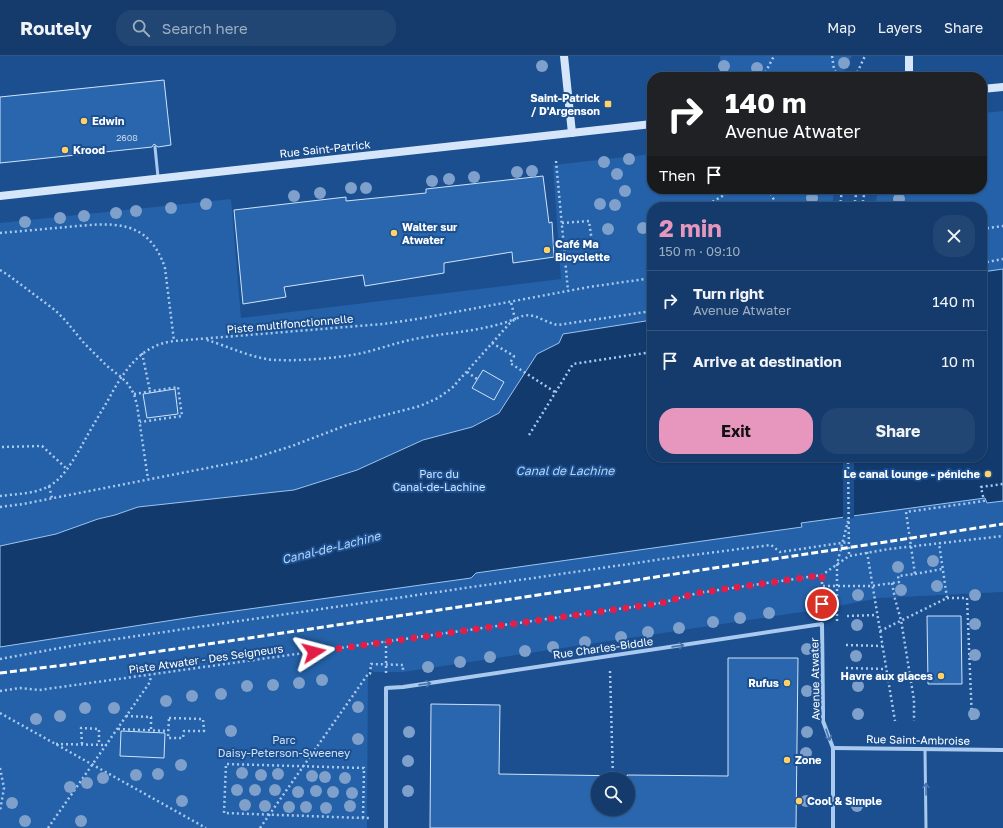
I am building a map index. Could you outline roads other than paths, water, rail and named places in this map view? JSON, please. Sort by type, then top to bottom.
[{"type":"main road","points":[[564,56],[572,133]]},
{"type":"main road","points":[[909,56],[909,72]]},
{"type":"main road","points":[[987,89],[1003,87]]},
{"type":"main road","name":"Rue Saint-Patrick","points":[[0,196],[647,125]]},
{"type":"street","name":"Rue Charles-Biddle","points":[[386,828],[386,688],[403,687],[822,624]]},
{"type":"street","name":"Avenue Atwater","points":[[822,624],[823,721],[833,748],[833,828]]},
{"type":"street","name":"Rue Saint-Ambroise","points":[[833,748],[1003,750]]},
{"type":"lane","points":[[155,147],[158,178]]},
{"type":"lane","points":[[925,750],[926,828]]},
{"type":"water","name":"Canal de Lachine","points":[[1003,269],[1003,501],[987,503],[985,498],[801,523],[802,527],[476,573],[471,578],[199,616],[0,647],[0,546],[56,534],[138,507],[294,490],[357,470],[423,440],[472,427],[499,413],[537,354],[559,343],[563,334],[647,321],[647,462],[987,462],[987,271]]},
{"type":"railway","points":[[0,673],[73,664],[459,607],[1003,524]]},
{"type":"place","name":"Saint-Patrick / D'Argenson","points":[[608,104]]},
{"type":"place","name":"Edwin","points":[[84,121]]},
{"type":"place","name":"Krood","points":[[65,150]]},
{"type":"place","name":"Walter sur Atwater","points":[[394,233]]},
{"type":"place","name":"Café Ma Bicyclette","points":[[547,250]]},
{"type":"place","name":"Le canal lounge - péniche","points":[[988,474]]},
{"type":"place","name":"Havre aux glaces","points":[[941,676]]},
{"type":"place","name":"Rufus","points":[[787,683]]},
{"type":"place","name":"Zone","points":[[787,760]]},
{"type":"place","name":"Cool & Simple","points":[[799,801]]},
{"type":"park label","name":"Parc du Canal-de-Lachine","points":[[439,480]]},
{"type":"park label","name":"Parc Daisy-Peterson-Sweeney","points":[[284,746]]},
{"type":"water label","name":"Canal-de-Lachine","points":[[331,548]]}]
